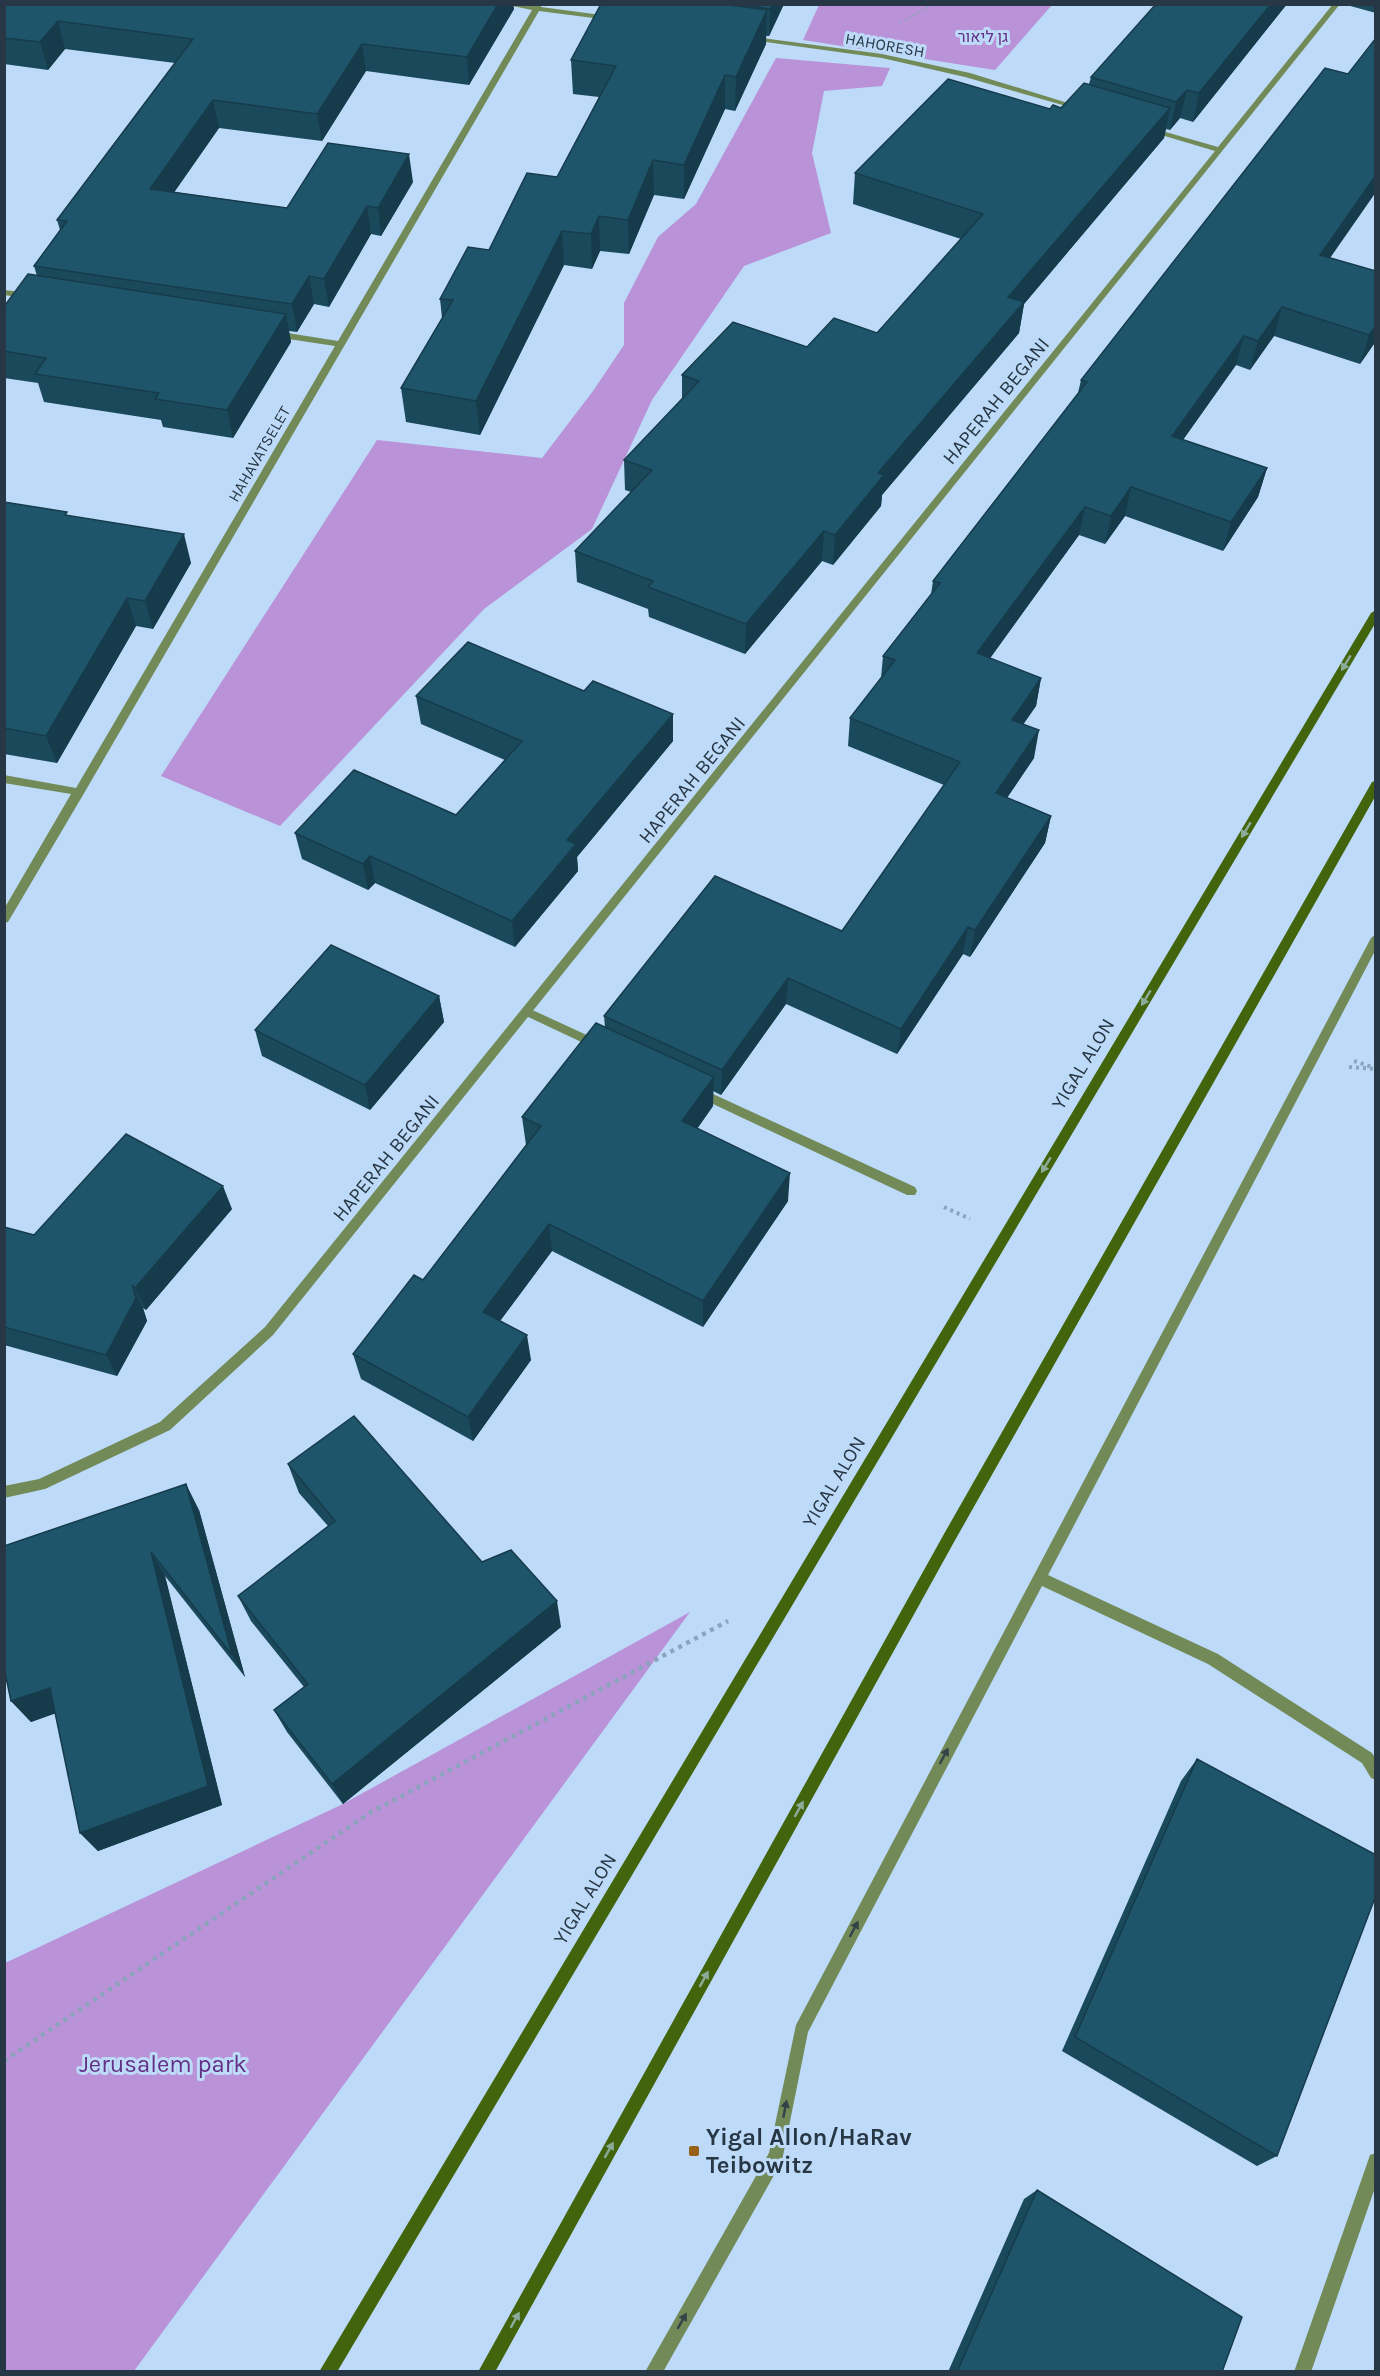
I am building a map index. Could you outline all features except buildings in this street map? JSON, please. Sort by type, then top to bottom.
[{"type":"main road","name":"YIGAL ALON","points":[[327,2372],[1376,613]]},
{"type":"main road","points":[[486,2372],[949,1538],[1376,785]]},
{"type":"street","points":[[506,4],[538,6],[617,20]]},
{"type":"street","name":"HAPERAH BEGANI","points":[[4,1492],[40,1485],[165,1426],[269,1331],[1337,4]]},
{"type":"street","name":"HAHAVATSELET","points":[[4,919],[538,6]]},
{"type":"street","name":"HAHORESH","points":[[744,37],[892,58],[967,75],[1086,110]]},
{"type":"street","points":[[1142,127],[1220,150]]},
{"type":"street","points":[[4,292],[39,297]]},
{"type":"street","points":[[259,332],[340,344]]},
{"type":"street","points":[[4,778],[79,792]]},
{"type":"street","points":[[653,2372],[776,2155],[801,2030],[1376,938]]},
{"type":"street","points":[[528,1012],[613,1052]]},
{"type":"street","points":[[687,1087],[911,1191]]},
{"type":"street","points":[[1039,1578],[1213,1659],[1367,1758],[1376,1773]]},
{"type":"street","points":[[1302,2372],[1376,2161]]},
{"type":"path","points":[[911,1191],[1004,1235]]},
{"type":"path","points":[[4,2061],[368,1814],[733,1618]]},
{"type":"green space","name":"גן ליאור","points":[[819,4],[1052,5],[995,70],[803,40]]},
{"type":"green space","points":[[776,58],[890,68],[882,86],[824,91],[812,153],[831,233],[744,266],[652,400],[592,529],[484,609],[280,826],[161,776],[377,440],[542,458],[593,391],[624,345],[624,303],[658,237],[696,204]]},
{"type":"green space","name":"Jerusalem park","points":[[690,1612],[134,2371],[5,2371],[5,1963],[343,1804]]},
{"type":"place","name":"Yigal Allon/HaRav Teibowitz","points":[[694,2151]]}]
